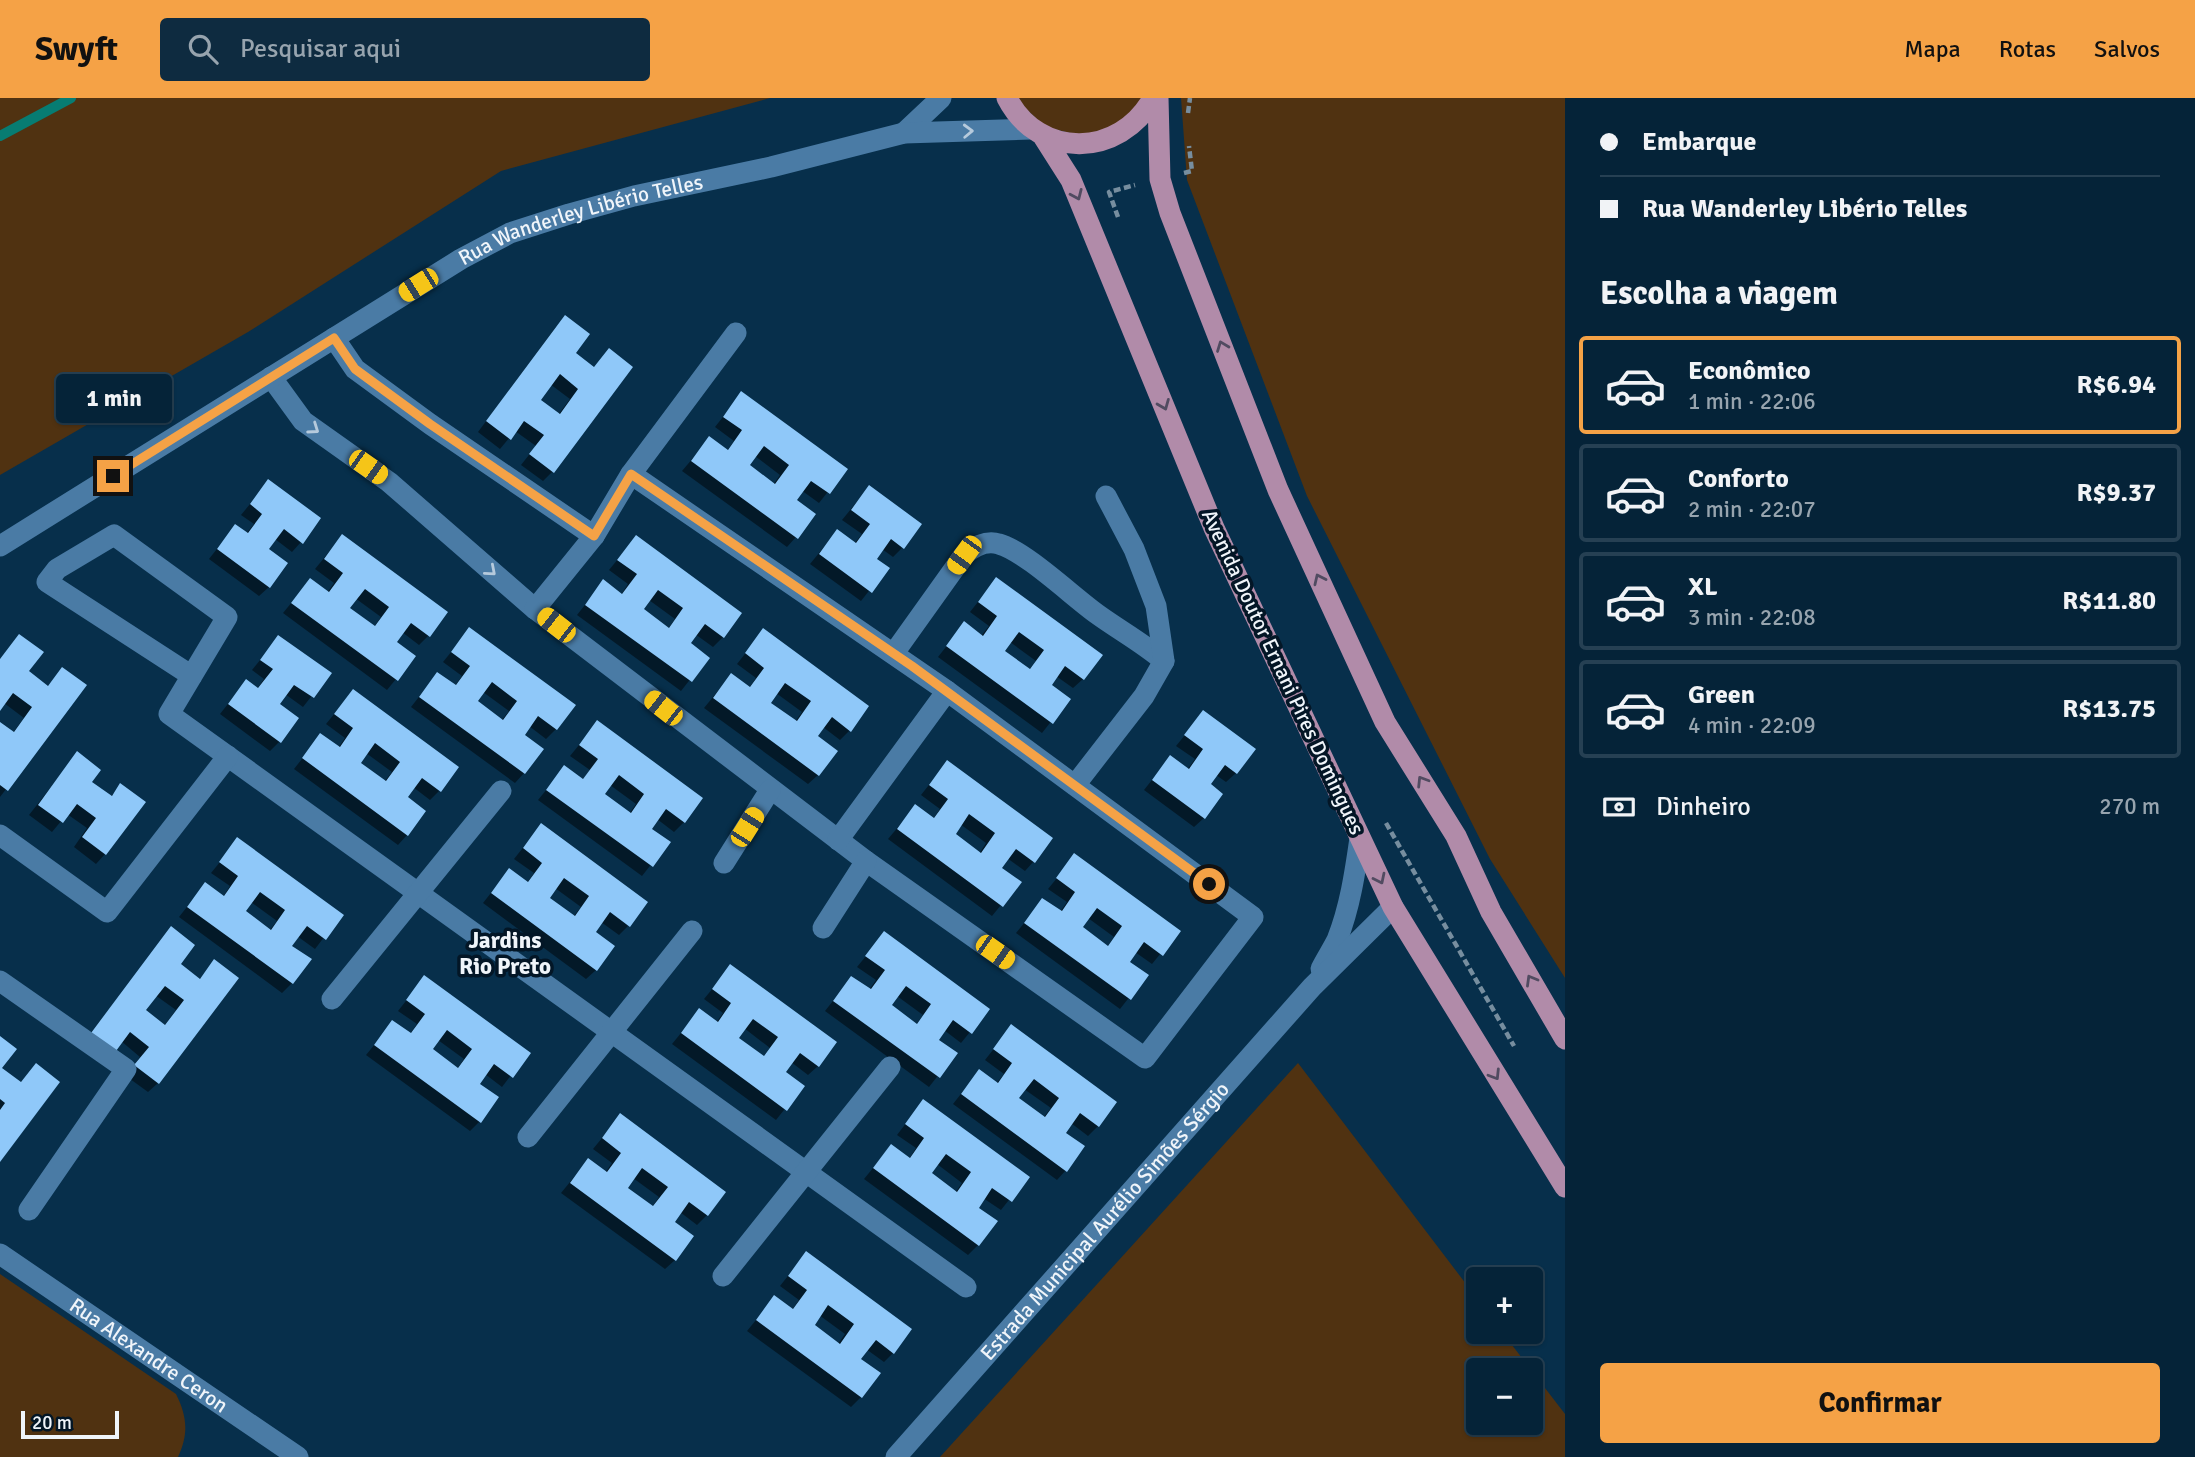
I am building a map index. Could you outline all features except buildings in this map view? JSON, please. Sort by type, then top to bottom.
[{"type":"main road","name":"Avenida Doutor Ernani Pires Domingues","points":[[1007,98],[1014,111],[1037,132],[1071,180],[1214,528],[1393,907],[1565,1187]]},
{"type":"main road","points":[[1037,132],[1070,144],[1098,143],[1124,132],[1145,113],[1155,98]]},
{"type":"main road","points":[[1155,98],[1160,179],[1170,213],[1278,490],[1385,722],[1456,836],[1491,912],[1565,1039]]},
{"type":"street","name":"Rua Wanderley Libério Telles","points":[[904,133],[940,98]]},
{"type":"street","name":"Rua Wanderley Libério Telles","points":[[0,546],[461,259],[510,233],[634,196],[771,167],[904,133],[1037,132]]},
{"type":"street","points":[[535,609],[594,536],[631,474],[736,333]]},
{"type":"street","points":[[334,338],[355,369],[430,424],[594,536]]},
{"type":"street","points":[[271,377],[303,421],[389,482],[535,609],[866,861],[1145,1058],[1253,917],[894,653],[631,474]]},
{"type":"street","points":[[1075,785],[1144,696],[1164,661],[1156,606],[1134,549],[1106,495]]},
{"type":"street","points":[[192,676],[47,582],[57,569],[114,534],[227,617],[192,676],[169,714],[966,1287]]},
{"type":"street","points":[[894,653],[964,555],[972,548],[994,543],[1010,549],[1034,565],[1098,615],[1148,647],[1164,661]]},
{"type":"street","points":[[838,840],[947,691]]},
{"type":"street","points":[[0,835],[107,912],[228,756]]},
{"type":"street","points":[[723,863],[770,790]]},
{"type":"street","points":[[332,999],[500,791]]},
{"type":"street","name":"Estrada Municipal Aurélio Simões Sérgio","points":[[1312,986],[1336,942],[1344,918],[1353,884],[1360,838]]},
{"type":"street","points":[[823,928],[866,861]]},
{"type":"street","name":"Estrada Municipal Aurélio Simões Sérgio","points":[[896,1457],[1312,986],[1393,907]]},
{"type":"street","points":[[528,1137],[692,931]]},
{"type":"street","points":[[0,981],[126,1069],[29,1210]]},
{"type":"street","points":[[723,1276],[890,1067]]},
{"type":"street","name":"Rua Alexandre Ceron","points":[[0,1254],[286,1455]]},
{"type":"shaded area","points":[[0,98],[770,98],[501,171],[248,332],[0,475]]},
{"type":"shaded area","points":[[1015,98],[1144,98],[1121,124],[1083,136],[1045,127]]},
{"type":"shaded area","points":[[1181,98],[1565,98],[1565,978],[1490,859],[1307,496],[1187,180]]},
{"type":"shaded area","points":[[1298,1063],[1466,1284],[1466,1344],[1511,1344],[1522,1358],[1466,1358],[1466,1435],[1543,1435],[1543,1385],[1565,1414],[1565,1457],[940,1457]]},
{"type":"shaded area","points":[[0,1274],[176,1394],[185,1425],[184,1441],[178,1457],[0,1457]]},
{"type":"waterway","points":[[0,136],[71,98]]},
{"type":"district","name":"Jardins Rio Preto","points":[[505,953]]},
{"type":"route","points":[[113,476],[334,338],[355,369],[430,424],[594,536],[631,474],[912,666],[1209,884]]}]
